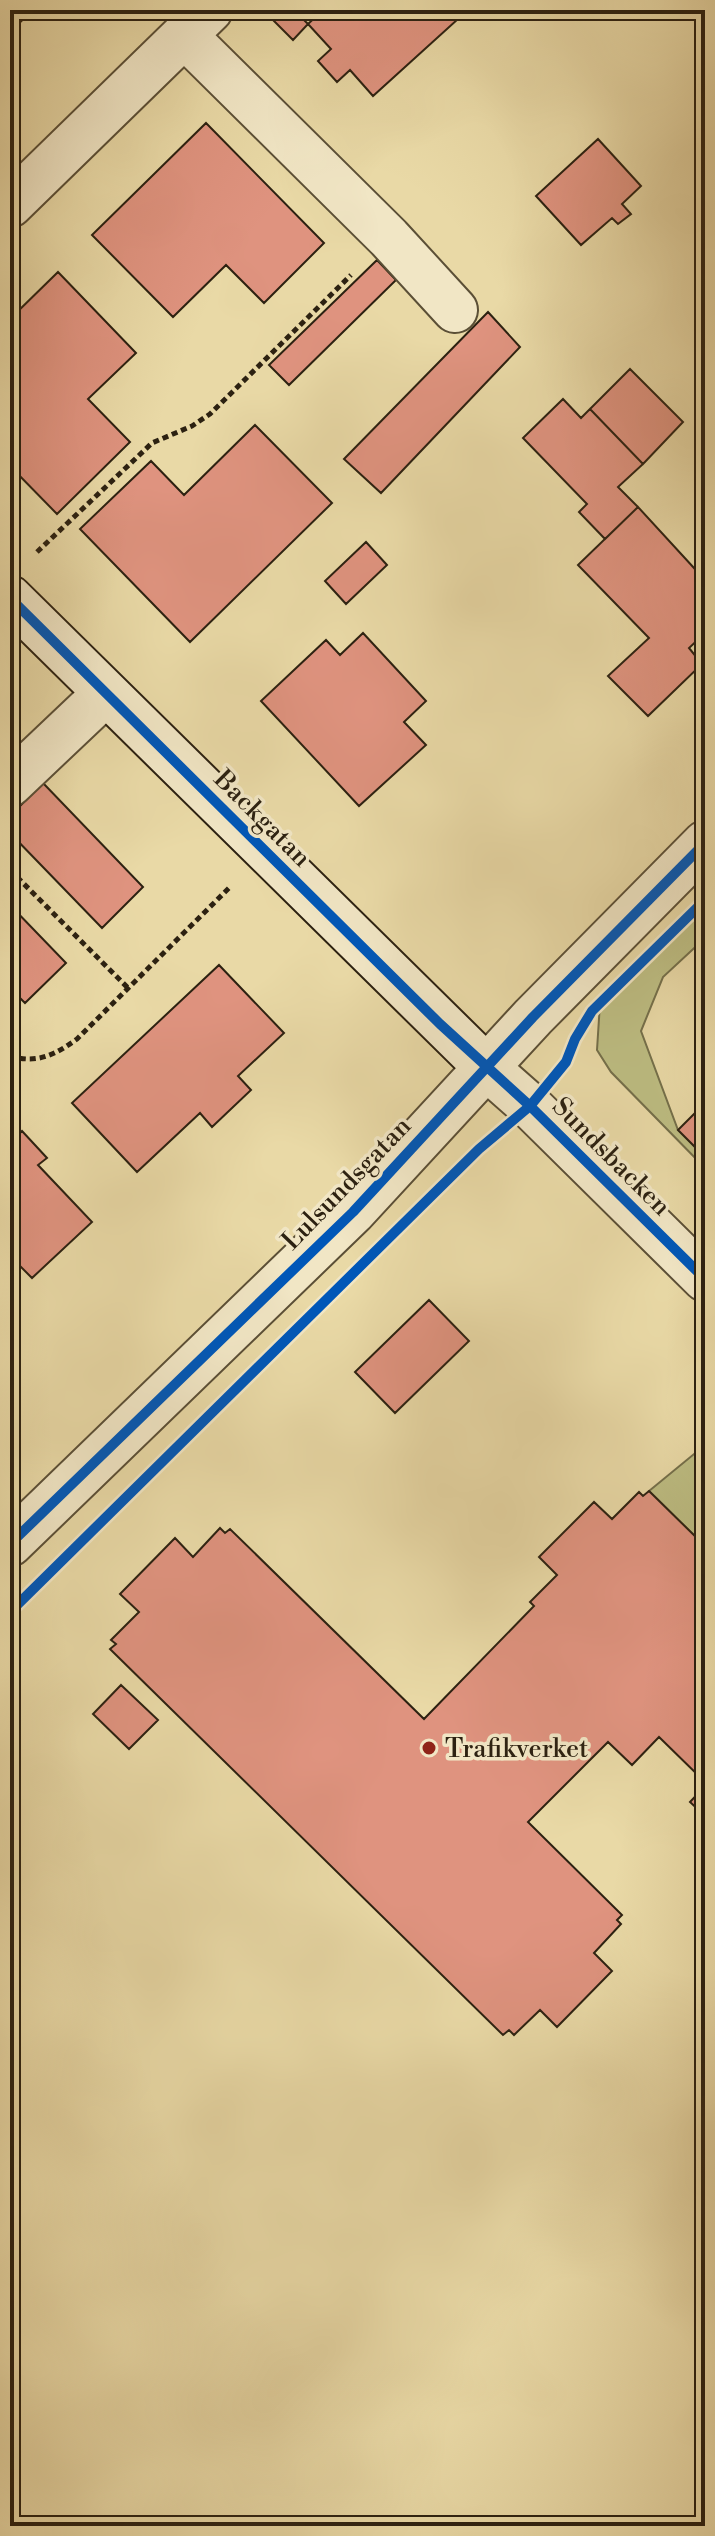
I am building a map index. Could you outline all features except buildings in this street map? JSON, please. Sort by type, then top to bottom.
[{"type":"street","points":[[10,205],[197,23],[455,310]]},
{"type":"street","name":"Backgatan","points":[[19,579],[105,694],[487,1068]]},
{"type":"street","points":[[10,784],[105,694]]},
{"type":"street","name":"Lulsundsgatan","points":[[10,1544],[353,1212],[543,1006],[705,843]]},
{"type":"street","name":"Sundsbacken","points":[[487,1068],[530,1106],[705,1279]]},
{"type":"path","points":[[19,579],[152,443],[192,426],[210,414],[389,238]]},
{"type":"path","points":[[10,870],[128,988]]},
{"type":"path","points":[[10,1056],[42,1059],[58,1053],[77,1039],[238,879]]},
{"type":"green space","points":[[705,897],[705,938],[663,977],[641,1031],[678,1130],[705,1157],[705,1168],[611,1072],[597,1050],[600,1003]]},
{"type":"green space","points":[[705,1445],[705,1546],[649,1491]]},
{"type":"cycle path","points":[[10,598],[440,1024],[530,1106],[705,1279]]},
{"type":"cycle path","points":[[10,1544],[353,1212],[533,1017],[705,843]]},
{"type":"cycle path","points":[[10,1612],[479,1149],[530,1106],[566,1062],[575,1039],[592,1011],[705,900]]},
{"type":"place","name":"Trafikverket","points":[[429,1748]]}]
